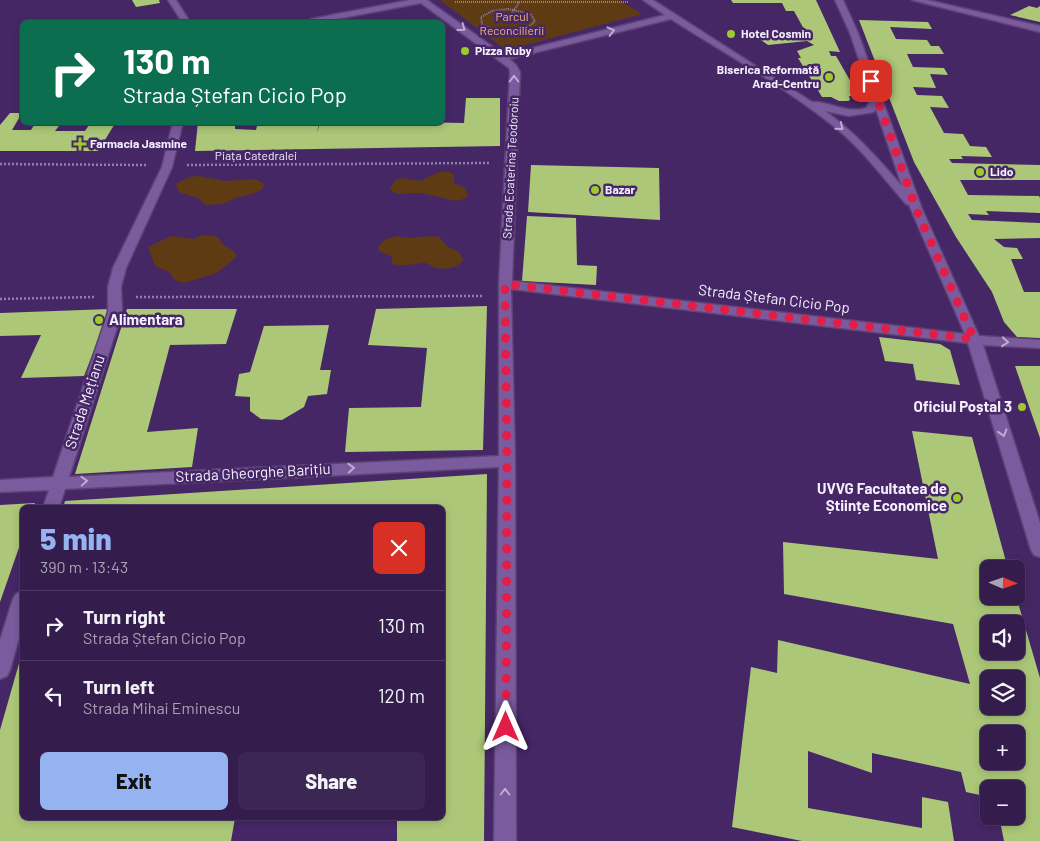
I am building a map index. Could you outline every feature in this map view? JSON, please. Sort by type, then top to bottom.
[{"type":"street","points":[[172,0],[185,20]]},
{"type":"street","points":[[321,20],[422,0]]},
{"type":"street","name":"Strada Ecaterina Teodoroiu","points":[[422,0],[514,67],[515,72],[505,290],[507,461],[505,841]]},
{"type":"street","points":[[647,0],[800,98],[841,127],[862,146],[916,209]]},
{"type":"street","points":[[839,0],[854,33],[916,209],[974,339],[1040,550]]},
{"type":"street","points":[[916,0],[1040,29]]},
{"type":"street","points":[[502,58],[672,16]]},
{"type":"street","points":[[800,98],[827,108],[854,113],[870,110],[877,98]]},
{"type":"street","name":"Strada Mețianu","points":[[53,505],[115,312],[112,297],[115,282],[126,254],[168,165],[177,125]]},
{"type":"street","name":"Strada Ștefan Cicio Pop","points":[[505,290],[974,339],[1040,344]]},
{"type":"street","name":"Strada Gheorghe Barițiu","points":[[0,486],[507,461]]},
{"type":"street","points":[[0,670],[20,605]]},
{"type":"path","points":[[486,0],[485,2],[629,2]]},
{"type":"path","points":[[510,16],[520,1]]},
{"type":"path","points":[[515,9],[531,14],[535,21],[527,28],[507,31],[486,27],[480,20],[485,13],[515,9]]},
{"type":"path","name":"Piața Catedralei","points":[[0,164],[168,165],[511,162]]},
{"type":"path","points":[[0,299],[505,290]]},
{"type":"green space","name":"Parcul Reconcilierii","points":[[440,0],[619,0],[642,14],[506,50]]},
{"type":"green space","points":[[439,172],[450,172],[454,175],[454,183],[465,188],[468,194],[466,198],[457,201],[420,193],[396,194],[390,189],[395,180],[402,178],[420,181]]},
{"type":"green space","points":[[199,176],[225,181],[256,179],[264,184],[263,188],[258,192],[222,204],[206,205],[198,198],[179,192],[176,184],[189,177]]},
{"type":"green space","points":[[203,235],[218,237],[237,256],[217,273],[184,283],[175,280],[169,272],[155,266],[148,247],[171,236],[193,239]]},
{"type":"green space","points":[[398,236],[410,238],[439,237],[448,247],[459,252],[463,260],[455,267],[444,269],[424,263],[393,264],[391,256],[379,251],[378,247],[386,239]]},
{"type":"building","points":[[132,0],[159,0],[160,3],[136,7]]},
{"type":"building","name":"Biserica Reformată Arad-Centru","points":[[731,0],[816,0],[840,52],[829,51],[831,56],[836,56],[859,96],[849,96],[850,100],[848,101],[822,97],[798,58],[801,58],[797,51],[814,45],[807,41],[768,45],[761,40],[778,36],[775,34],[805,31],[794,11],[786,11],[782,3],[733,3]]},
{"type":"building","points":[[1029,6],[1037,8],[1040,6],[1040,22],[1010,15]]},
{"type":"building","points":[[859,20],[928,22],[932,29],[890,27],[896,39],[927,40],[931,46],[939,46],[944,54],[907,54],[913,67],[944,68],[948,75],[930,74],[936,88],[913,87],[917,95],[942,96],[949,108],[930,107],[944,133],[963,134],[970,146],[986,147],[992,157],[961,156],[963,159],[949,159],[952,163],[1040,165],[1040,180],[960,180],[968,195],[1039,196],[1040,213],[986,211],[989,215],[968,214],[972,220],[1040,223],[1040,238],[994,239],[1004,247],[1017,248],[1023,259],[1011,259],[1024,292],[1040,292],[1040,338],[1017,337],[1004,322],[992,292],[956,237],[914,162]]},
{"type":"building","points":[[466,98],[500,98],[500,146],[195,151],[198,125],[235,125],[235,129],[256,130],[257,125],[318,125],[317,133],[319,125],[409,126],[464,123]]},
{"type":"building","points":[[10,113],[20,113],[12,130],[31,130],[34,125],[60,125],[55,131],[85,131],[89,125],[114,125],[98,151],[0,151],[0,125]]},
{"type":"building","name":"Bazar","points":[[531,165],[659,168],[660,220],[528,212]]},
{"type":"building","points":[[527,216],[576,218],[577,265],[597,266],[596,285],[522,281]]},
{"type":"building","points":[[487,306],[483,450],[345,452],[349,408],[421,407],[427,348],[368,345],[376,309]]},
{"type":"building","points":[[110,309],[84,376],[21,378],[41,335],[0,336],[0,313]]},
{"type":"building","points":[[127,309],[237,309],[226,344],[170,345],[147,432],[198,428],[192,467],[75,474]]},
{"type":"building","points":[[329,325],[320,370],[331,370],[327,394],[308,396],[304,407],[282,420],[261,419],[250,411],[250,397],[235,396],[239,374],[250,372],[264,326]]},
{"type":"building","points":[[879,337],[940,344],[950,350],[960,385],[916,380],[913,364],[885,361]]},
{"type":"building","points":[[1015,366],[1040,366],[1040,438]]},
{"type":"building","points":[[912,431],[972,437],[1006,560],[980,560],[980,605],[1019,605],[1022,615],[980,615],[980,660],[1025,660],[1025,627],[1040,678],[1040,841],[1004,841],[1001,825],[1025,825],[1025,780],[980,780],[980,795],[966,792],[961,772],[872,753],[872,773],[808,751],[808,808],[922,828],[922,797],[948,802],[954,841],[802,841],[732,827],[751,667],[777,673],[778,640],[970,684],[953,624],[784,594],[783,542],[938,559]]},
{"type":"building","points":[[487,474],[484,841],[397,841],[397,820],[445,820],[445,505],[64,505],[65,501]]},
{"type":"building","points":[[35,503],[34,505],[20,505],[20,545],[0,602],[0,505]]},
{"type":"building","points":[[20,660],[20,820],[235,820],[231,841],[0,841],[0,730]]},
{"type":"place","name":"Hotel Cosmin","points":[[731,34]]},
{"type":"place","name":"Pizza Ruby","points":[[465,51]]},
{"type":"place","name":"Biserica Reformată Arad-Centru","points":[[829,77]]},
{"type":"place","name":"Farmacia Jasmine","points":[[80,144]]},
{"type":"place","name":"Lido","points":[[980,172]]},
{"type":"place","name":"Bazar","points":[[595,190]]},
{"type":"place","name":"Alimentara","points":[[99,320]]},
{"type":"place","name":"Oficiul Poștal 3","points":[[1022,407]]},
{"type":"place","name":"UVVG Facultatea de Științe Economice","points":[[957,498]]},
{"type":"route","points":[[506,727],[507,461],[505,284],[974,339],[916,209],[871,81]]}]
